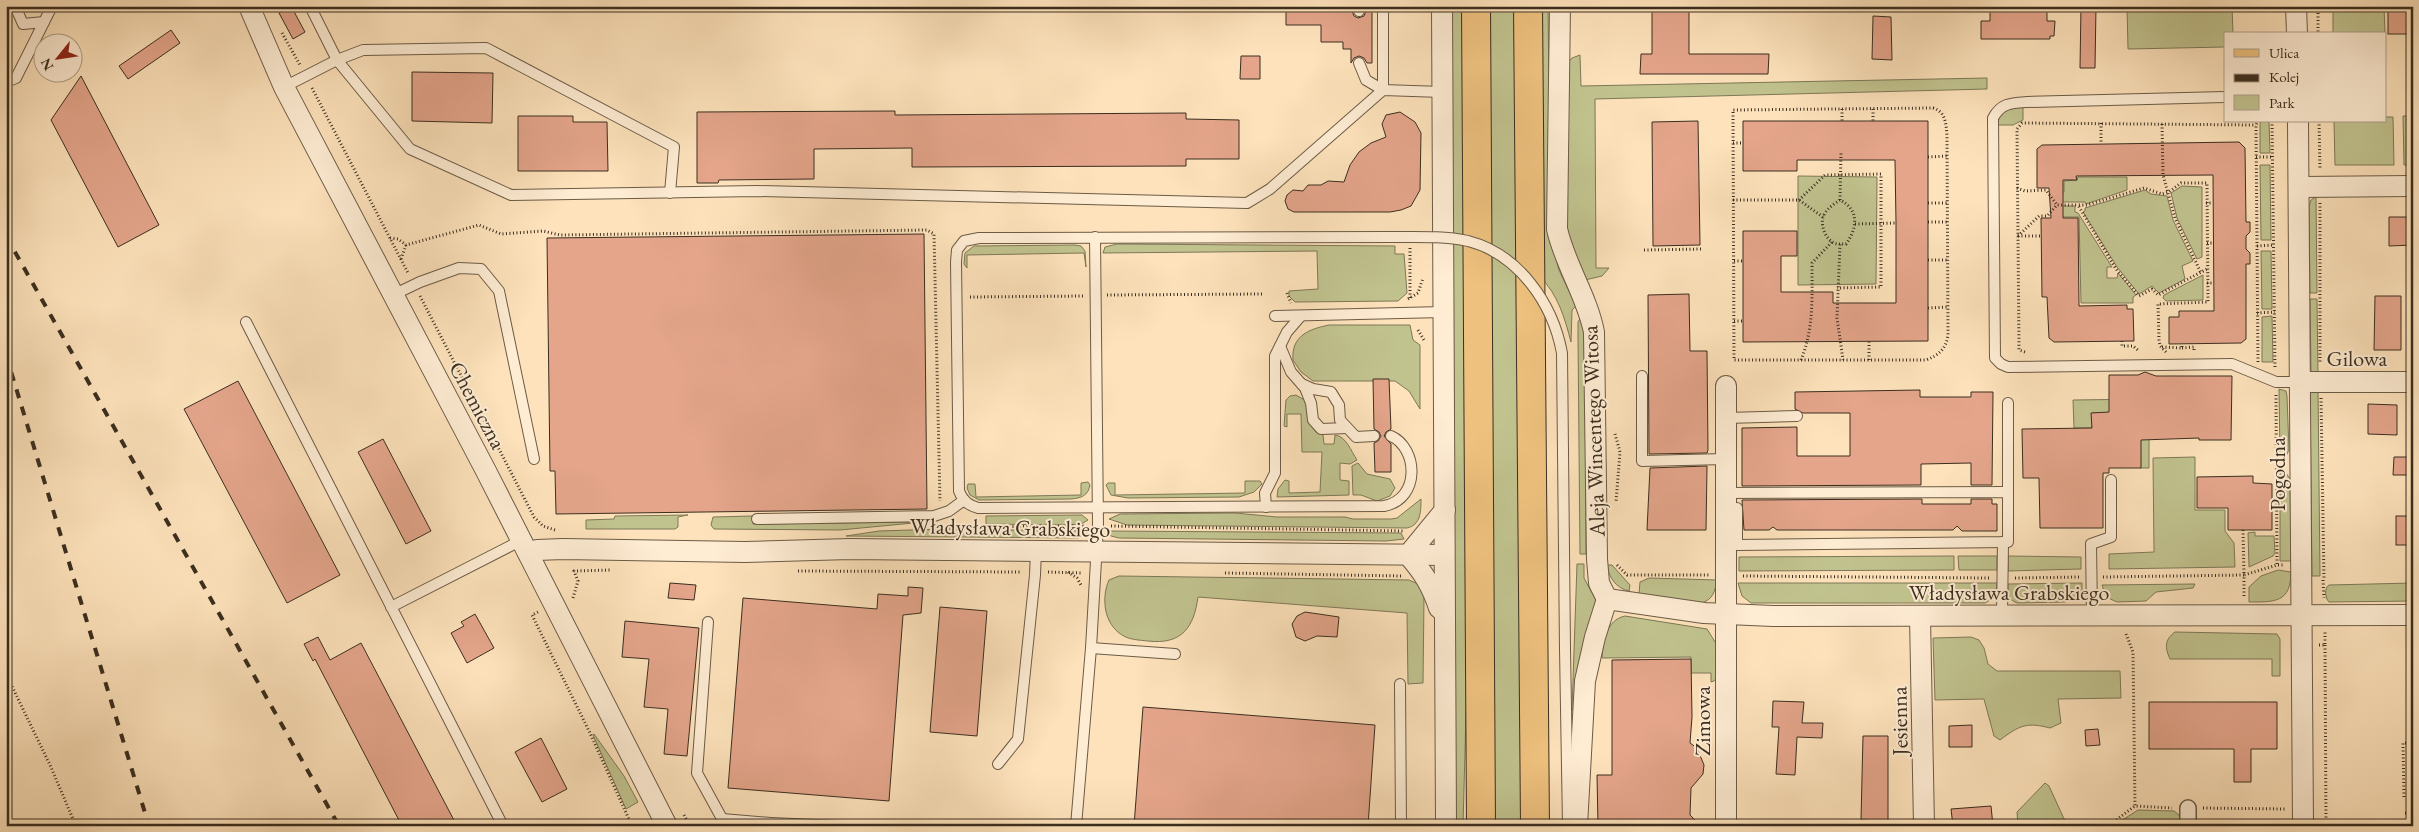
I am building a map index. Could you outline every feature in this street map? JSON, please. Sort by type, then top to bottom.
[{"type":"main road","points":[[1476,6],[1481,826]]},
{"type":"main road","points":[[1528,6],[1535,826]]},
{"type":"street","name":"Chemiczna","points":[[249,6],[284,87],[525,547],[564,600],[667,826]]},
{"type":"street","points":[[1442,6],[1446,826]]},
{"type":"street","name":"Aleja Wincentego Witosa","points":[[1560,6],[1557,229],[1567,262],[1590,314],[1594,332],[1597,559],[1599,583],[1607,599]]},
{"type":"street","points":[[2296,6],[2296,32]]},
{"type":"street","name":"Pogodna","points":[[2298,122],[2309,187],[2310,382],[2302,616],[2303,826]]},
{"type":"street","points":[[2309,187],[2413,186]]},
{"type":"street","name":"Gilowa","points":[[2310,382],[2413,382]]},
{"type":"street","name":"Zimowa","points":[[1726,386],[1726,459],[1731,501],[1725,615],[1726,826]]},
{"type":"street","points":[[1445,510],[1408,555],[1423,572],[1433,588],[1445,629]]},
{"type":"street","name":"Władysława Grabskiego","points":[[525,547],[537,550],[736,552],[850,549],[1444,555]]},
{"type":"street","points":[[1577,826],[1586,681],[1595,637],[1607,599]]},
{"type":"street","name":"Władysława Grabskiego","points":[[1607,599],[1725,615],[2413,615]]},
{"type":"street","name":"Jesienna","points":[[1920,616],[1924,826]]},
{"type":"street","points":[[2188,808],[2188,826]]},
{"type":"lane","points":[[15,6],[23,24],[44,22]]},
{"type":"lane","points":[[6,82],[16,78],[52,6]]},
{"type":"lane","points":[[208,6],[238,6]]},
{"type":"lane","points":[[310,6],[337,60],[410,150],[511,195],[757,191],[1247,203],[1270,189],[1383,90],[1383,6]]},
{"type":"lane","points":[[284,87],[337,60],[364,50],[486,48],[674,147],[670,193]]},
{"type":"lane","points":[[1359,63],[1366,80],[1383,90],[1442,92]]},
{"type":"lane","points":[[2224,97],[2027,102],[2008,103],[1999,108],[1993,118],[1995,358],[2000,364],[2008,367],[2232,364],[2276,382],[2310,382]]},
{"type":"lane","points":[[1076,826],[1091,648],[1098,526],[1095,237]]},
{"type":"lane","points":[[1391,436],[1402,443],[1407,451],[1411,480],[1409,489],[1394,504],[978,508],[964,500],[959,491],[957,250],[964,241],[970,238],[1450,238],[1488,249],[1511,263],[1532,284],[1556,326],[1562,353],[1568,826]]},
{"type":"lane","points":[[393,295],[459,268],[481,269],[499,291],[534,460]]},
{"type":"lane","points":[[1275,316],[1300,317],[1443,312]]},
{"type":"lane","points":[[1266,506],[1265,493],[1275,473],[1275,356],[1300,317]]},
{"type":"lane","points":[[246,322],[503,826]]},
{"type":"lane","points":[[1280,346],[1291,372],[1309,396],[1313,420],[1318,428],[1321,430],[1347,428]]},
{"type":"lane","points":[[1642,376],[1642,460],[1726,459]]},
{"type":"lane","points":[[1298,380],[1307,387],[1331,392],[1339,405],[1340,420],[1356,437],[1374,436]]},
{"type":"lane","points":[[2008,403],[2008,492],[2008,542],[1737,545],[1731,501],[2008,492]]},
{"type":"lane","points":[[1726,418],[1797,416]]},
{"type":"lane","points":[[2092,615],[2091,544],[2111,537],[2111,480]]},
{"type":"lane","points":[[757,519],[934,516],[949,511],[964,500]]},
{"type":"lane","points":[[2002,616],[2003,542]]},
{"type":"lane","points":[[391,606],[525,547]]},
{"type":"lane","points":[[998,764],[1018,739],[1036,572],[1036,550]]},
{"type":"lane","points":[[708,622],[697,773],[724,822],[840,826]]},
{"type":"lane","points":[[1091,648],[1175,654]]},
{"type":"lane","points":[[1400,684],[1400,826]]},
{"type":"path","points":[[2318,6],[2318,32]]},
{"type":"path","points":[[282,32],[534,517],[543,526],[560,531]]},
{"type":"path","points":[[1842,109],[1842,121]]},
{"type":"path","points":[[1873,109],[1874,121]]},
{"type":"path","points":[[1873,109],[1939,110],[1946,123],[1948,307],[1946,344],[1935,357],[1926,360],[1734,360],[1733,110],[1873,109]]},
{"type":"path","points":[[2258,122],[2256,157],[2258,362]]},
{"type":"path","points":[[2270,369],[2275,372],[2272,122]]},
{"type":"path","points":[[2319,122],[2309,187],[2310,382],[2324,580]]},
{"type":"path","points":[[2032,352],[2022,352],[2019,346],[2017,129],[2022,123],[2256,125]]},
{"type":"path","points":[[2101,123],[2101,144]]},
{"type":"path","points":[[2162,124],[2163,175],[2175,218],[2201,273]]},
{"type":"path","points":[[1733,143],[1743,142]]},
{"type":"path","points":[[1840,200],[1848,204],[1855,224],[1854,232],[1846,244],[1832,242],[1824,232],[1824,217],[1828,210],[1840,200],[1842,152]]},
{"type":"path","points":[[1928,156],[1947,156]]},
{"type":"path","points":[[2256,157],[2273,157]]},
{"type":"path","points":[[1799,200],[1826,175],[1881,174],[1881,287],[1837,288]]},
{"type":"path","points":[[2018,236],[2039,216],[2047,216],[2057,205],[2087,205],[2144,188],[2156,193],[2168,192],[2182,183],[2206,183],[2208,302],[2158,304],[2159,340],[2161,347],[2168,353],[2160,353]]},
{"type":"path","points":[[2017,188],[2025,191],[2046,190],[2057,205]]},
{"type":"path","points":[[1733,200],[1799,200],[1824,217]]},
{"type":"path","points":[[1928,203],[1948,202]]},
{"type":"path","points":[[2206,203],[2213,203]]},
{"type":"path","points":[[2078,205],[2116,269],[2139,296],[2152,289],[2158,295],[2207,269]]},
{"type":"path","points":[[1928,222],[1947,222]]},
{"type":"path","points":[[1855,224],[1896,223]]},
{"type":"path","points":[[406,245],[479,225],[492,232],[512,234],[538,231],[560,235],[927,230],[934,234],[940,504]]},
{"type":"path","points":[[2018,236],[2041,236]]},
{"type":"path","points":[[390,238],[398,239],[406,245]]},
{"type":"path","points":[[1801,360],[1808,342],[1812,318],[1812,263],[1832,242]]},
{"type":"path","points":[[2207,243],[2213,243]]},
{"type":"path","points":[[1840,244],[1837,318],[1843,360]]},
{"type":"path","points":[[401,260],[406,245]]},
{"type":"path","points":[[2257,246],[2274,246]]},
{"type":"path","points":[[1410,248],[1410,298],[1418,293]]},
{"type":"path","points":[[1644,250],[1702,248]]},
{"type":"path","points":[[1928,260],[1947,260]]},
{"type":"path","points":[[1733,262],[1743,261]]},
{"type":"path","points":[[2207,283],[2214,283]]},
{"type":"path","points":[[1104,296],[1264,294]]},
{"type":"path","points":[[965,298],[1087,296]]},
{"type":"path","points":[[1928,308],[1948,307]]},
{"type":"path","points":[[2257,313],[2275,312]]},
{"type":"path","points":[[1734,320],[1743,321]]},
{"type":"path","points":[[1418,330],[1425,341]]},
{"type":"path","points":[[2122,341],[2122,346],[2133,346],[2142,353],[2132,353]]},
{"type":"path","points":[[1869,342],[1869,360]]},
{"type":"path","points":[[2161,347],[2194,347]]},
{"type":"path","points":[[2177,353],[2202,354]]},
{"type":"path","points":[[2250,359],[2264,366]]},
{"type":"path","points":[[2276,382],[2277,565]]},
{"type":"path","points":[[942,527],[1098,526],[1408,531]]},
{"type":"path","points":[[2243,530],[2244,615]]},
{"type":"path","points":[[617,570],[574,572],[578,581],[564,600],[532,615],[590,733],[632,826]]},
{"type":"path","points":[[796,571],[1095,574]]},
{"type":"path","points":[[1220,573],[1408,576]]},
{"type":"path","points":[[1633,575],[2080,577]]},
{"type":"path","points":[[2099,577],[2244,575]]},
{"type":"path","points":[[564,600],[576,603]]},
{"type":"path","points":[[2124,630],[2133,652],[2135,806]]},
{"type":"path","points":[[2325,645],[2326,826]]},
{"type":"path","points":[[6,674],[50,765],[76,826]]},
{"type":"path","points":[[2404,797],[2403,743],[2413,743]]},
{"type":"path","points":[[2108,826],[2135,806],[2285,809]]},
{"type":"path","points":[[681,809],[690,826]]},
{"type":"path","points":[[2404,813],[2413,813]]},
{"type":"green space","points":[[1451,6],[1466,6],[1467,677],[1463,826],[1455,826]]},
{"type":"green space","points":[[1487,6],[1517,6],[1522,826],[1493,826]]},
{"type":"green space","points":[[1539,6],[1548,6],[1550,180],[1555,255],[1559,270],[1576,306],[1572,310],[1571,342],[1556,299],[1540,277]]},
{"type":"green space","points":[[2127,6],[2232,6],[2233,32],[2224,32],[2224,47],[2128,49]]},
{"type":"green space","points":[[2384,6],[2385,32],[2333,32],[2333,7]]},
{"type":"green space","points":[[1580,55],[1581,86],[1987,78],[1987,89],[1595,99],[1596,268],[1609,268],[1602,276],[1585,280],[1567,244],[1567,64],[1572,58]]},
{"type":"green space","points":[[2023,107],[2023,120],[2013,125],[1998,125],[2000,116],[2006,110]]},
{"type":"green space","points":[[2403,116],[2413,116],[2413,165],[2404,165]]},
{"type":"green space","points":[[2386,117],[2393,117],[2394,165],[2335,165],[2334,122],[2386,122]]},
{"type":"green space","points":[[2260,122],[2269,122],[2270,153],[2260,153]]},
{"type":"green space","points":[[2260,165],[2270,165],[2271,240],[2261,240]]},
{"type":"green space","points":[[1798,176],[1877,177],[1876,284],[1798,285]]},
{"type":"green space","points":[[2078,177],[2127,177],[2127,190],[2086,204],[2085,202],[2059,202],[2056,193],[2064,192],[2064,181],[2077,180]]},
{"type":"green space","points":[[2182,186],[2202,187],[2202,257],[2197,259],[2177,218],[2171,193]]},
{"type":"green space","points":[[2145,190],[2151,194],[2167,196],[2173,220],[2193,261],[2182,266],[2185,279],[2159,293],[2152,286],[2139,294],[2117,267],[2083,212],[2085,208]]},
{"type":"green space","points":[[2316,197],[2317,293],[2310,293],[2309,207],[2311,200]]},
{"type":"green space","points":[[2058,206],[2075,206],[2075,212],[2078,213],[2112,267],[2107,267],[2107,278],[2117,278],[2118,273],[2136,295],[2133,297],[2133,303],[2081,303],[2079,217],[2052,217]]},
{"type":"green space","points":[[1117,244],[1395,246],[1395,254],[1404,254],[1407,293],[1398,301],[1295,302],[1289,296],[1289,291],[1318,289],[1317,251],[1103,253],[1105,247]]},
{"type":"green space","points":[[974,246],[1081,246],[1085,251],[1086,267],[1084,253],[967,255],[967,268],[964,264],[965,253]]},
{"type":"green space","points":[[2261,251],[2271,251],[2272,309],[2262,309]]},
{"type":"green space","points":[[2203,275],[2203,300],[2166,301],[2163,298],[2164,295]]},
{"type":"green space","points":[[2310,299],[2317,299],[2318,376],[2313,375],[2311,372]]},
{"type":"green space","points":[[1583,314],[1585,337],[1586,554],[1580,554],[1578,322]]},
{"type":"green space","points":[[2272,316],[2273,362],[2262,362],[2262,317]]},
{"type":"green space","points":[[1329,325],[1410,325],[1413,340],[1420,345],[1420,409],[1409,391],[1395,381],[1313,381],[1301,372],[1293,360],[1293,352],[1298,339],[1308,332]]},
{"type":"green space","points":[[2310,388],[2318,388],[2320,576],[2312,576]]},
{"type":"green space","points":[[2279,389],[2286,391],[2287,396],[2289,450],[2286,456],[2280,456]]},
{"type":"green space","points":[[1296,395],[1306,401],[1311,425],[1323,435],[1324,444],[1334,444],[1335,435],[1339,436],[1345,441],[1357,460],[1350,464],[1340,463],[1340,480],[1349,481],[1349,495],[1277,497],[1278,489],[1285,480],[1289,481],[1289,493],[1320,492],[1322,452],[1302,452],[1301,414],[1287,414],[1287,427],[1284,426],[1286,400],[1290,396]]},
{"type":"green space","points":[[2149,399],[2149,468],[2140,468],[2140,412],[2092,413],[2092,428],[2074,428],[2073,400]]},
{"type":"green space","points":[[2195,457],[2195,510],[2225,510],[2225,531],[2234,543],[2235,567],[2109,569],[2109,554],[2154,552],[2153,458]]},
{"type":"green space","points":[[1358,463],[1367,474],[1390,479],[1395,488],[1390,496],[1377,501],[1361,495],[1353,495],[1352,466]]},
{"type":"green space","points":[[2280,471],[2286,473],[2290,479],[2291,561],[2280,561]]},
{"type":"green space","points":[[1245,481],[1260,481],[1262,484],[1254,492],[1239,497],[1128,498],[1111,495],[1106,485],[1108,483],[1115,483],[1115,495],[1245,493]]},
{"type":"green space","points":[[1088,482],[1090,485],[1086,494],[1071,499],[979,500],[970,495],[967,488],[968,484],[975,484],[976,497],[1081,495],[1081,483]]},
{"type":"green space","points":[[1421,499],[1418,521],[1407,528],[1127,525],[1109,519],[1120,514],[1235,513],[1277,517],[1391,519],[1397,518]]},
{"type":"green space","points":[[688,515],[678,517],[678,527],[675,529],[586,529],[586,520],[614,519],[615,516]]},
{"type":"green space","points":[[1082,515],[1088,520],[1071,525],[986,524],[986,516]]},
{"type":"green space","points":[[752,516],[753,524],[924,522],[840,530],[714,529],[711,525],[713,517]]},
{"type":"green space","points":[[941,529],[1089,531],[1084,536],[1078,538],[846,536],[879,531]]},
{"type":"green space","points":[[1107,531],[1401,533],[1404,539],[1386,541],[1119,538],[1111,536]]},
{"type":"green space","points":[[2255,532],[2255,536],[2274,536],[2275,553],[2273,556],[2249,567],[2248,533]]},
{"type":"green space","points":[[1954,556],[1954,570],[1739,571],[1739,557]]},
{"type":"green space","points":[[1958,556],[1997,556],[1997,570],[1959,570]]},
{"type":"green space","points":[[2008,556],[2081,557],[2081,569],[2008,571]]},
{"type":"green space","points":[[1577,564],[1584,564],[1584,578],[1597,602],[1576,710],[1572,710]]},
{"type":"green space","points":[[1607,565],[1612,565],[1630,585],[1629,591],[1620,588],[1614,582],[1609,574]]},
{"type":"green space","points":[[2278,570],[2291,572],[2288,590],[2284,595],[2273,601],[2249,602],[2249,587],[2261,576]]},
{"type":"green space","points":[[1119,576],[1409,580],[1418,584],[1424,597],[1423,683],[1408,684],[1407,613],[1198,597],[1189,625],[1178,637],[1160,641],[1138,640],[1122,635],[1108,618],[1105,602],[1107,587],[1109,580]]},
{"type":"green space","points":[[1649,578],[1717,580],[1711,597],[1701,603],[1639,594],[1640,582]]},
{"type":"green space","points":[[1738,583],[1997,583],[1997,590],[1995,595],[1985,603],[1751,603],[1742,596]]},
{"type":"green space","points":[[2082,583],[2082,590],[2078,597],[2065,602],[2017,603],[2011,600],[2008,593],[2008,584]]},
{"type":"green space","points":[[2413,583],[2413,601],[2329,602],[2326,596],[2326,588],[2329,585]]},
{"type":"green space","points":[[2195,584],[2193,588],[2156,592],[2146,601],[2117,602],[2106,597],[2102,585]]},
{"type":"green space","points":[[1625,616],[1707,629],[1717,645],[1717,677],[1711,682],[1711,673],[1691,673],[1691,657],[1602,658],[1603,645],[1610,627],[1619,618]]},
{"type":"green space","points":[[2175,632],[2277,634],[2280,639],[2280,676],[2272,676],[2272,659],[2170,659],[2166,644]]},
{"type":"green space","points":[[1971,637],[1979,640],[1984,648],[1988,664],[1997,671],[2120,671],[2121,698],[2058,699],[2061,723],[2050,728],[2035,725],[2024,726],[2000,740],[1994,736],[1984,699],[1935,700],[1933,638]]},
{"type":"green space","points":[[593,735],[624,776],[638,802],[626,809]]},
{"type":"green space","points":[[2045,783],[2049,786],[2065,821],[2061,826],[2018,826],[2017,812]]},
{"type":"green space","points":[[2138,810],[2174,811],[2179,815],[2182,826],[2113,826]]},
{"type":"building","points":[[291,6],[305,32],[293,39],[279,13]]},
{"type":"building","points":[[1286,6],[1327,6],[1327,11],[1352,11],[1354,16],[1358,18],[1364,16],[1366,11],[1372,11],[1372,63],[1367,63],[1364,58],[1359,56],[1354,58],[1351,63],[1351,49],[1343,49],[1343,42],[1321,42],[1321,25],[1286,25]]},
{"type":"building","points":[[1652,6],[1689,6],[1689,54],[1769,54],[1768,74],[1640,74],[1641,54],[1652,54]]},
{"type":"building","points":[[1990,6],[2047,6],[2047,21],[2055,21],[2054,36],[2050,36],[2050,39],[1981,39],[1981,21],[1990,21]]},
{"type":"building","points":[[2081,6],[2096,6],[2095,68],[2080,68]]},
{"type":"building","points":[[2388,7],[2413,7],[2413,34],[2388,34]]},
{"type":"building","points":[[1873,16],[1891,17],[1892,60],[1872,59]]},
{"type":"building","points":[[171,30],[180,43],[128,79],[119,66]]},
{"type":"building","points":[[1241,56],[1260,56],[1260,79],[1240,79]]},
{"type":"building","points":[[412,72],[493,73],[492,123],[412,121]]},
{"type":"building","points":[[82,78],[159,225],[118,247],[51,120],[77,82],[82,82]]},
{"type":"building","points":[[895,111],[895,115],[1186,113],[1186,119],[1239,120],[1239,159],[1186,159],[1186,166],[912,167],[912,148],[814,149],[814,179],[719,180],[718,183],[697,183],[697,112]]},
{"type":"building","points":[[1400,112],[1415,122],[1421,133],[1420,190],[1411,206],[1390,212],[1294,212],[1288,209],[1285,201],[1287,195],[1293,190],[1303,191],[1308,185],[1321,185],[1328,181],[1344,182],[1350,165],[1359,152],[1371,143],[1386,137],[1382,124],[1386,115]]},
{"type":"building","points":[[518,116],[573,116],[573,122],[607,122],[608,171],[518,171]]},
{"type":"building","points":[[1698,121],[1700,245],[1653,246],[1652,122]]},
{"type":"building","points":[[1743,121],[1928,121],[1928,341],[1743,342],[1743,231],[1797,231],[1797,256],[1781,256],[1781,292],[1833,292],[1833,303],[1896,303],[1896,223],[1895,160],[1797,160],[1797,171],[1743,171]]},
{"type":"building","points":[[2239,142],[2245,148],[2246,222],[2250,222],[2250,232],[2246,236],[2246,249],[2250,253],[2250,264],[2246,264],[2246,339],[2241,343],[2169,344],[2169,317],[2179,317],[2179,311],[2214,311],[2213,175],[2076,176],[2077,180],[2063,180],[2063,218],[2078,218],[2079,306],[2127,305],[2127,309],[2133,309],[2134,341],[2054,342],[2049,338],[2047,297],[2042,297],[2041,218],[2051,218],[2049,188],[2037,188],[2037,149],[2042,145]]},
{"type":"building","points":[[2389,217],[2413,217],[2413,245],[2389,246]]},
{"type":"building","points":[[924,234],[927,509],[556,514],[555,471],[550,471],[547,238]]},
{"type":"building","points":[[1689,294],[1690,351],[1707,351],[1708,450],[1707,453],[1649,454],[1648,295]]},
{"type":"building","points":[[2375,296],[2401,296],[2401,350],[2374,350]]},
{"type":"building","points":[[2145,372],[2156,376],[2232,376],[2231,440],[2199,440],[2199,438],[2141,440],[2141,468],[2109,468],[2109,473],[2103,473],[2103,528],[2040,528],[2039,478],[2023,478],[2022,429],[2092,428],[2091,413],[2109,412],[2109,375],[2138,375]]},
{"type":"building","points":[[1373,379],[1389,379],[1391,429],[1384,436],[1391,444],[1391,472],[1375,472],[1374,443],[1381,436],[1374,429]]},
{"type":"building","points":[[238,381],[340,575],[287,603],[184,409]]},
{"type":"building","points":[[1920,390],[1920,397],[1971,397],[1971,392],[1993,392],[1992,485],[1971,485],[1971,463],[1921,464],[1921,485],[1742,486],[1742,428],[1797,427],[1797,456],[1850,456],[1850,413],[1803,413],[1795,409],[1795,392]]},
{"type":"building","points":[[2368,404],[2397,405],[2397,435],[2368,434]]},
{"type":"building","points":[[383,439],[431,531],[406,544],[358,452]]},
{"type":"building","points":[[2394,457],[2413,457],[2413,475],[2393,475]]},
{"type":"building","points":[[1707,466],[1706,530],[1647,530],[1650,468]]},
{"type":"building","points":[[2253,476],[2253,483],[2272,484],[2272,530],[2228,530],[2228,508],[2197,508],[2197,477]]},
{"type":"building","points":[[1922,499],[1922,504],[1971,504],[1971,499],[1992,499],[1992,504],[1997,504],[1997,531],[1962,531],[1957,526],[1953,530],[1777,530],[1773,527],[1769,530],[1744,530],[1742,500]]},
{"type":"building","points":[[2396,516],[2413,516],[2413,545],[2396,545]]},
{"type":"building","points":[[670,583],[696,585],[694,600],[668,598]]},
{"type":"building","points":[[908,587],[923,588],[921,613],[903,615],[889,801],[728,788],[743,598],[877,609],[878,594],[908,596]]},
{"type":"building","points":[[940,607],[987,611],[977,736],[930,732]]},
{"type":"building","points":[[1305,612],[1339,617],[1337,637],[1317,636],[1305,641],[1296,637],[1292,624],[1297,616]]},
{"type":"building","points":[[475,614],[494,648],[467,663],[451,633],[464,626],[461,622]]},
{"type":"building","points":[[625,621],[699,628],[687,756],[664,754],[668,709],[644,707],[649,659],[622,657]]},
{"type":"building","points":[[318,637],[330,660],[361,643],[457,826],[402,826],[315,659],[313,661],[304,644]]},
{"type":"building","points":[[1691,659],[1692,717],[1690,743],[1697,748],[1704,765],[1703,774],[1691,788],[1690,815],[1701,826],[1598,826],[1597,775],[1612,775],[1612,660]]},
{"type":"building","points":[[1773,701],[1804,702],[1802,723],[1823,723],[1822,738],[1797,737],[1795,775],[1776,774],[1779,727],[1772,727]]},
{"type":"building","points":[[2149,702],[2277,702],[2277,749],[2251,749],[2251,782],[2234,782],[2234,749],[2149,749]]},
{"type":"building","points":[[1143,707],[1375,725],[1368,826],[1134,826]]},
{"type":"building","points":[[1972,725],[1972,747],[1949,747],[1949,726]]},
{"type":"building","points":[[2098,729],[2100,745],[2086,746],[2085,730]]},
{"type":"building","points":[[1863,736],[1888,736],[1888,826],[1867,826],[1867,820],[1861,820]]},
{"type":"building","points":[[541,738],[567,789],[542,802],[515,752]]},
{"type":"building","points":[[1991,806],[1993,826],[1953,826],[1951,809]]},
{"type":"railway","points":[[6,236],[339,826]]},
{"type":"railway","points":[[6,355],[149,826]]}]
